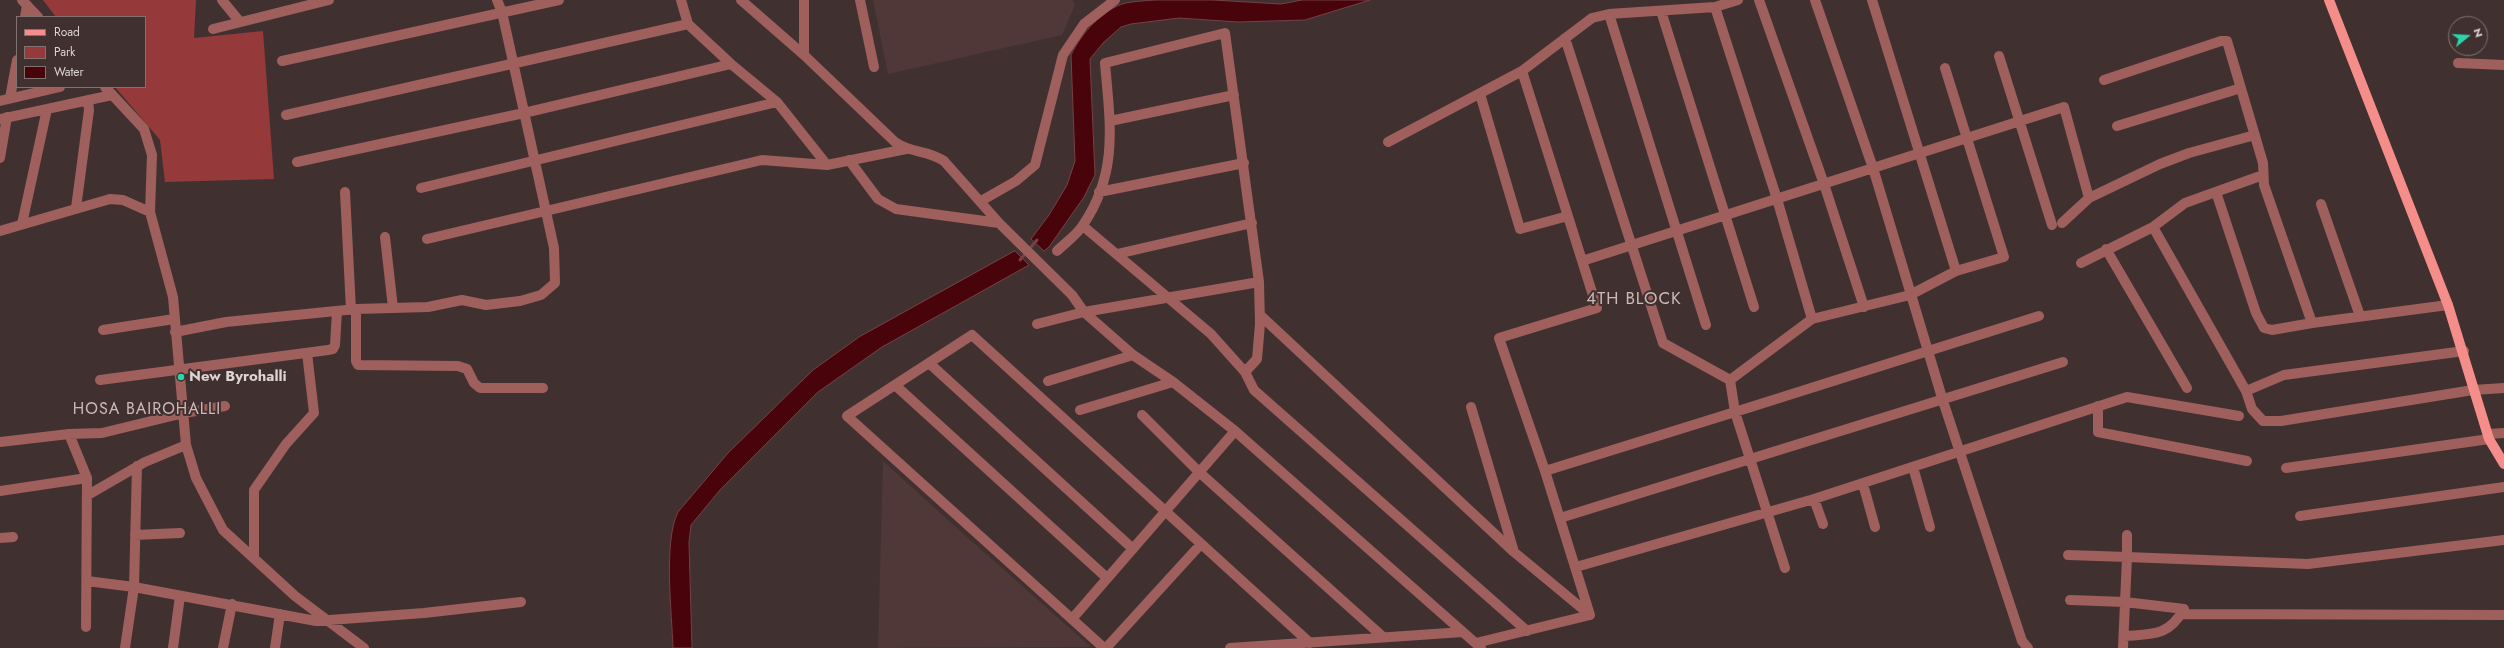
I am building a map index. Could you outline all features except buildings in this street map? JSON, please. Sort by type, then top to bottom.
[{"type":"main road","points":[[2329,0],[2448,305],[2464,351],[2474,390],[2489,436],[2504,464]]},
{"type":"street","points":[[222,0],[240,22]]},
{"type":"street","points":[[213,29],[325,0]]},
{"type":"street","points":[[175,332],[226,322],[336,311],[428,307],[462,300],[486,305],[503,304],[546,292],[555,283],[556,269],[554,248],[502,12],[497,0]]},
{"type":"street","points":[[282,61],[560,0]]},
{"type":"street","points":[[681,0],[688,24],[731,64],[777,102],[827,165]]},
{"type":"street","points":[[741,0],[804,54],[895,142],[906,149]]},
{"type":"street","points":[[804,0],[804,54]]},
{"type":"street","points":[[860,0],[874,67]]},
{"type":"street","points":[[981,201],[1016,181],[1035,165],[1063,55],[1084,24],[1115,0]]},
{"type":"street","points":[[1388,142],[1522,71],[1592,18],[1609,14],[1715,7],[1738,0]]},
{"type":"street","points":[[1759,0],[1824,184],[1864,307]]},
{"type":"street","points":[[1815,0],[1873,168],[1943,401],[2022,641],[2028,648]]},
{"type":"street","points":[[1872,0],[1921,153],[1956,271]]},
{"type":"street","points":[[24,2],[24,16]]},
{"type":"street","points":[[24,2],[37,16]]},
{"type":"street","points":[[1715,7],[1777,199],[1812,319]]},
{"type":"street","points":[[1661,11],[1754,307]]},
{"type":"street","points":[[1609,14],[1706,325]]},
{"type":"street","points":[[286,115],[513,62],[688,24]]},
{"type":"street","points":[[1057,251],[1083,226],[1100,192],[1107,173],[1110,156],[1110,121],[1105,63],[1225,33],[1244,162],[1259,282],[1260,315],[1257,359],[1245,372]]},
{"type":"street","points":[[1565,38],[1634,245],[1663,343],[1730,380]]},
{"type":"street","points":[[2104,80],[2225,40],[2229,47],[2263,163],[2264,185],[2312,323]]},
{"type":"street","points":[[1999,56],[2018,121],[2052,225]]},
{"type":"street","points":[[2458,63],[2504,65]]},
{"type":"street","points":[[297,162],[524,113],[731,64]]},
{"type":"street","points":[[10,98],[16,65]]},
{"type":"street","points":[[1730,380],[1812,319],[1910,295],[1956,271],[2004,257],[1945,68]]},
{"type":"street","points":[[1522,71],[1597,308],[1499,338],[1545,471],[1590,615]]},
{"type":"street","points":[[0,101],[55,88]]},
{"type":"street","points":[[2117,126],[2241,88]]},
{"type":"street","points":[[0,158],[4,118],[88,100],[108,91],[144,129],[152,155],[150,212],[173,297],[186,445],[196,478],[223,530],[296,596],[364,648]]},
{"type":"street","points":[[1480,94],[1520,229],[1568,216]]},
{"type":"street","points":[[1110,121],[1234,95]]},
{"type":"street","points":[[76,208],[89,110],[88,100]]},
{"type":"street","points":[[421,188],[535,162],[777,102]]},
{"type":"street","points":[[1582,261],[2064,107],[2089,198]]},
{"type":"street","points":[[22,224],[47,109]]},
{"type":"street","points":[[2062,223],[2089,198],[2160,164],[2189,153],[2255,135]]},
{"type":"street","points":[[427,239],[762,160],[827,165],[906,149],[933,154],[944,161],[999,223],[1072,295],[1084,312],[1133,355],[1173,382],[1235,431],[1478,646],[1527,631],[1590,615]]},
{"type":"street","points":[[849,160],[878,199],[896,209],[999,223]]},
{"type":"street","points":[[1100,192],[1244,162]]},
{"type":"street","points":[[2081,263],[2106,249],[2153,227],[2185,203],[2264,176]]},
{"type":"street","points":[[345,192],[354,310],[356,361],[358,365],[458,366],[468,369],[474,383],[480,388],[543,388]]},
{"type":"street","points":[[2216,192],[2256,313],[2264,328],[2272,330],[2360,316],[2448,305]]},
{"type":"street","points":[[0,231],[110,199],[123,200],[150,212]]},
{"type":"street","points":[[2321,204],[2360,316]]},
{"type":"street","points":[[1117,254],[1252,224]]},
{"type":"street","points":[[1083,226],[1211,334],[1245,372],[1254,390],[1527,631]]},
{"type":"street","points":[[2153,227],[2246,391],[2252,408],[2263,422],[2281,421],[2474,390],[2504,388]]},
{"type":"street","points":[[384,237],[394,308]]},
{"type":"street","points":[[2106,249],[2187,388]]},
{"type":"street","points":[[1037,324],[1084,312],[1170,299],[1259,282]]},
{"type":"street","points":[[100,380],[332,349],[336,311]]},
{"type":"street","points":[[1260,315],[1514,552],[1590,615]]},
{"type":"street","points":[[1545,471],[2039,316]]},
{"type":"street","points":[[103,330],[174,319]]},
{"type":"street","points":[[1201,544],[1105,648],[847,416],[972,335],[1310,643]]},
{"type":"street","points":[[2246,391],[2284,375],[2464,351]]},
{"type":"street","points":[[254,558],[254,490],[286,444],[314,414],[307,353]]},
{"type":"street","points":[[1048,381],[1133,355]]},
{"type":"street","points":[[1560,518],[1943,401],[2063,362]]},
{"type":"street","points":[[929,364],[1133,549]]},
{"type":"street","points":[[1730,380],[1735,412],[1785,568]]},
{"type":"street","points":[[1080,410],[1173,382]]},
{"type":"street","points":[[895,385],[1107,578]]},
{"type":"street","points":[[1576,568],[1863,484],[2127,397],[2239,416]]},
{"type":"street","points":[[0,442],[69,434],[102,433],[184,413],[225,406]]},
{"type":"street","points":[[2098,406],[2098,432],[2247,461]]},
{"type":"street","points":[[1471,407],[1514,552]]},
{"type":"street","points":[[1142,415],[1199,472],[1382,637]]},
{"type":"street","points":[[1072,619],[1235,431]]},
{"type":"street","points":[[2286,468],[2504,433]]},
{"type":"street","points":[[69,434],[87,478],[86,626]]},
{"type":"street","points":[[88,495],[137,466],[186,445]]},
{"type":"street","points":[[125,648],[134,587],[137,466]]},
{"type":"street","points":[[1914,467],[1930,527]]},
{"type":"street","points":[[0,491],[87,478]]},
{"type":"street","points":[[1863,484],[1875,526]]},
{"type":"street","points":[[2300,516],[2504,487]]},
{"type":"street","points":[[1814,499],[1822,524]]},
{"type":"street","points":[[135,535],[180,533]]},
{"type":"street","points":[[2123,648],[2128,535]]},
{"type":"street","points":[[0,538],[13,537]]},
{"type":"street","points":[[2068,556],[2308,564],[2504,540]]},
{"type":"street","points":[[87,581],[134,587],[232,604],[316,621],[424,613],[521,602]]},
{"type":"street","points":[[173,648],[180,596]]},
{"type":"street","points":[[2070,600],[2125,602],[2184,609],[2181,614],[2162,632],[2124,636]]},
{"type":"street","points":[[223,648],[232,604]]},
{"type":"street","points":[[275,648],[280,614]]},
{"type":"street","points":[[2181,614],[2504,615]]},
{"type":"street","points":[[1230,648],[1463,632]]},
{"type":"shaded area","points":[[873,0],[1073,0],[1075,5],[1062,35],[888,74]]},
{"type":"shaded area","points":[[883,461],[958,529],[1091,647],[878,648]]},
{"type":"green space","points":[[43,0],[196,0],[194,38],[263,31],[274,179],[165,182],[160,140],[116,88],[146,88],[146,16],[55,16]]},
{"type":"water","points":[[1154,0],[1213,0],[1281,4],[1302,0],[1370,0],[1305,20],[1238,22],[1179,18],[1131,24],[1121,27],[1103,43],[1090,59],[1095,175],[1084,197],[1049,247],[1044,251],[1031,239],[1049,215],[1067,185],[1075,161],[1071,55],[1086,31],[1093,23],[1109,11],[1126,3]]},
{"type":"water","points":[[1015,251],[1029,265],[882,347],[818,392],[720,490],[691,525],[689,542],[692,648],[673,648],[670,598],[670,559],[673,525],[678,512],[728,453],[813,370],[859,337]]},
{"type":"waterway","points":[[1020,260],[1037,240]]},
{"type":"place","name":"New Byrohalli","points":[[181,377]]},
{"type":"district","name":"4TH BLOCK","points":[[1634,300]]},
{"type":"district","name":"HOSA BAIROHALLI","points":[[147,410]]}]
